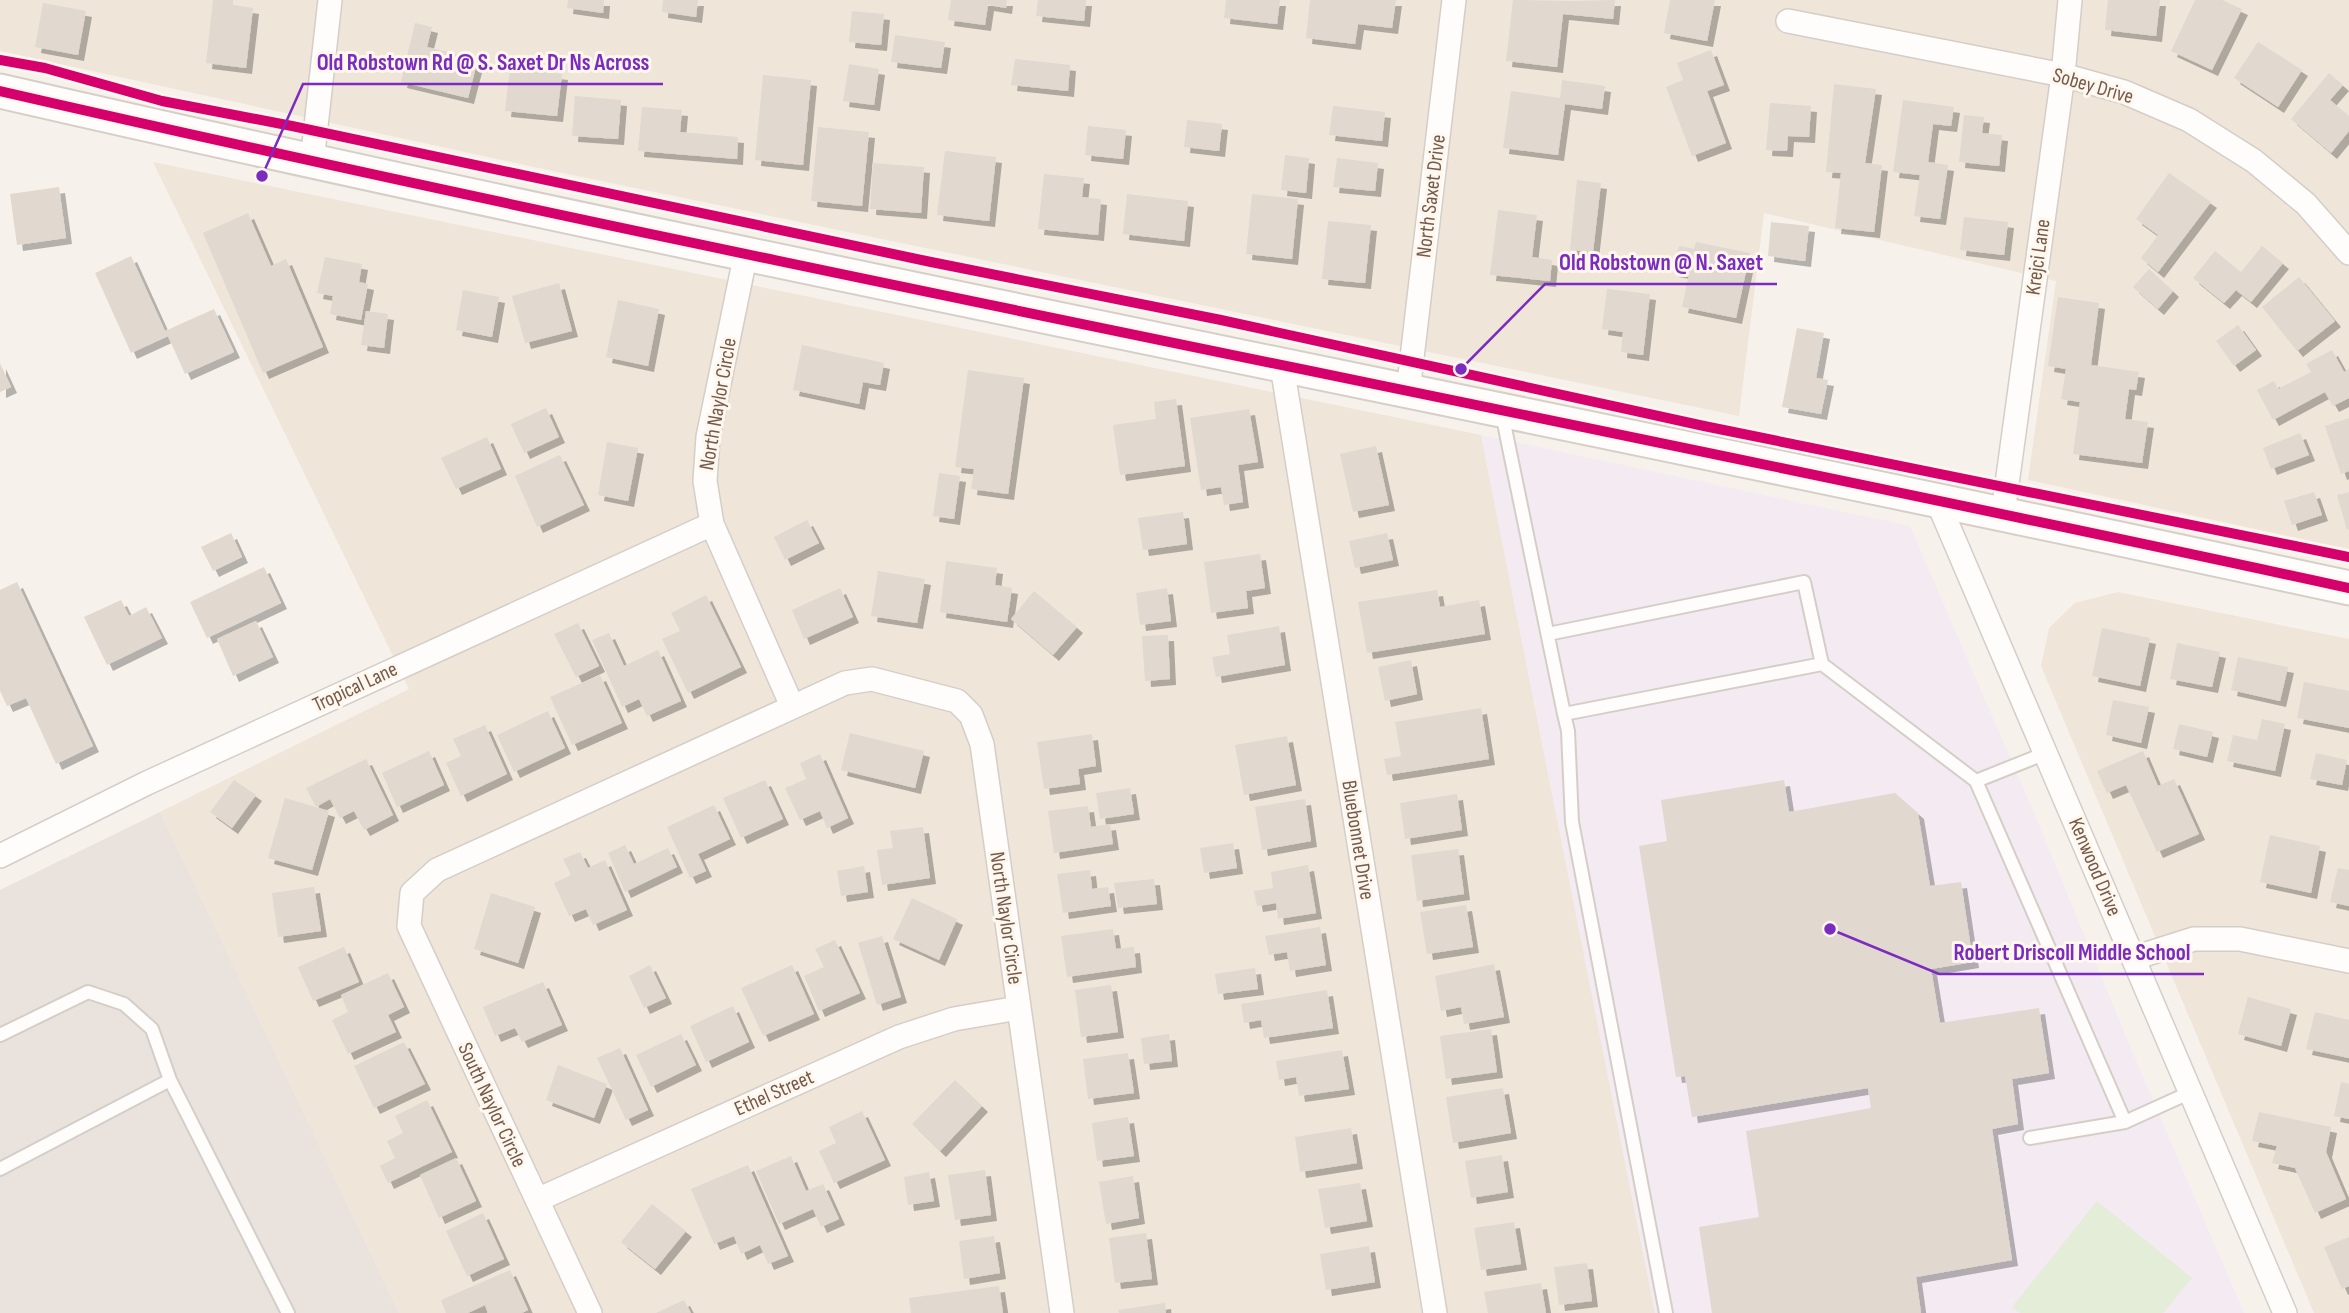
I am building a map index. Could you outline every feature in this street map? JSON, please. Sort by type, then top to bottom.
[{"type":"street","points":[[312,162],[330,0]]},
{"type":"street","name":"North Saxet Drive","points":[[1408,392],[1454,0]]},
{"type":"street","name":"Krejci Lane","points":[[2003,513],[2063,75],[2070,0]]},
{"type":"street","name":"Sobey Drive","points":[[1788,21],[2063,75],[2124,92],[2200,127],[2255,161],[2306,204],[2349,253]]},
{"type":"street","points":[[0,91],[312,162],[1502,412],[2003,513],[2349,588]]},
{"type":"street","name":"North Naylor Circle","points":[[746,253],[708,437],[705,481],[712,524],[792,706]]},
{"type":"street","name":"Bluebonnet Drive","points":[[1282,366],[1435,1313]]},
{"type":"street","name":"Kenwood Drive","points":[[1937,500],[2285,1313]]},
{"type":"street","name":"Tropical Lane","points":[[0,856],[147,782],[712,524]]},
{"type":"street","name":"North Naylor Circle","points":[[412,893],[437,870],[845,683],[872,680],[957,701],[971,715],[982,744],[1062,1313]]},
{"type":"street","name":"South Naylor Circle","points":[[412,893],[409,926],[590,1313]]},
{"type":"street","points":[[2134,958],[2194,939],[2240,939],[2349,961]]},
{"type":"street","name":"Ethel Street","points":[[537,1200],[899,1037],[954,1019],[1018,1008]]},
{"type":"lane","points":[[1502,412],[1568,731],[1572,822],[1666,1313]]},
{"type":"lane","points":[[1548,634],[1804,582],[1822,664],[1976,781],[2125,1122]]},
{"type":"lane","points":[[1564,714],[1822,664]]},
{"type":"lane","points":[[1976,781],[2046,753]]},
{"type":"lane","points":[[0,1035],[88,992],[124,1004],[152,1029],[170,1080],[288,1313]]},
{"type":"lane","points":[[0,1169],[170,1080]]},
{"type":"lane","points":[[2030,1138],[2125,1122],[2191,1092]]},
{"type":"shaded area","points":[[0,0],[2349,0],[2349,549],[2028,480],[2056,281],[1764,213],[1739,416],[548,170],[0,51]]},
{"type":"shaded area","points":[[153,162],[1481,435],[1655,1313],[399,1313],[160,812],[409,689]]},
{"type":"shaded area","points":[[1481,435],[1910,526],[2244,1313],[1655,1313]]},
{"type":"shaded area","points":[[2118,592],[2349,639],[2349,1313],[2314,1313],[2041,666],[2049,628],[2075,603]]},
{"type":"shaded area","points":[[160,812],[399,1313],[0,1313],[0,890]]},
{"type":"green space","points":[[2097,1201],[2192,1278],[2163,1313],[2020,1313],[2012,1307]]},
{"type":"building","points":[[213,0],[233,0],[233,5],[253,8],[246,68],[206,63]]},
{"type":"building","points":[[568,0],[604,0],[603,13],[567,8]]},
{"type":"building","points":[[663,0],[698,0],[696,17],[662,12]]},
{"type":"building","points":[[951,0],[1007,0],[1006,8],[988,5],[985,25],[948,20]]},
{"type":"building","points":[[1038,0],[1086,0],[1084,21],[1036,16]]},
{"type":"building","points":[[1226,0],[1280,0],[1277,24],[1224,18]]},
{"type":"building","points":[[1310,0],[1396,0],[1392,28],[1358,24],[1355,44],[1306,38]]},
{"type":"building","points":[[1513,0],[1615,0],[1613,19],[1563,14],[1557,67],[1506,61]]},
{"type":"building","points":[[1670,0],[1715,0],[1707,41],[1664,33]]},
{"type":"building","points":[[2108,0],[2160,0],[2156,36],[2105,30]]},
{"type":"building","points":[[2195,0],[2222,0],[2242,9],[2212,70],[2171,51]]},
{"type":"building","points":[[43,3],[86,11],[78,55],[35,47]]},
{"type":"building","points":[[852,11],[884,14],[881,45],[849,42]]},
{"type":"building","points":[[415,23],[432,27],[427,47],[478,59],[468,98],[401,82]]},
{"type":"building","points":[[895,35],[945,42],[941,68],[891,62]]},
{"type":"building","points":[[2258,42],[2302,70],[2278,107],[2234,78]]},
{"type":"building","points":[[1711,50],[1724,85],[1707,91],[1726,143],[1692,156],[1666,87],[1683,80],[1677,63]]},
{"type":"building","points":[[1015,59],[1070,65],[1068,91],[1011,85]]},
{"type":"building","points":[[849,64],[879,69],[874,105],[843,101]]},
{"type":"building","points":[[510,68],[562,74],[557,116],[505,111]]},
{"type":"building","points":[[2329,73],[2343,85],[2330,100],[2349,116],[2349,131],[2331,153],[2291,119]]},
{"type":"building","points":[[763,75],[811,80],[803,165],[755,160]]},
{"type":"building","points":[[1562,80],[1605,86],[1602,109],[1565,104],[1558,155],[1503,148],[1511,91],[1560,98]]},
{"type":"building","points":[[1834,84],[1876,89],[1865,163],[1882,165],[1874,232],[1835,228],[1841,173],[1826,172]]},
{"type":"building","points":[[575,96],[621,100],[618,139],[572,136]]},
{"type":"building","points":[[1903,100],[1954,107],[1951,126],[1933,124],[1928,162],[1948,165],[1940,219],[1914,216],[1920,175],[1893,172]]},
{"type":"building","points":[[1770,103],[1811,106],[1809,137],[1788,136],[1787,151],[1766,150]]},
{"type":"building","points":[[1333,106],[1385,112],[1382,141],[1329,135]]},
{"type":"building","points":[[642,107],[682,110],[680,132],[738,137],[737,159],[638,151]]},
{"type":"building","points":[[1964,115],[1984,117],[1982,133],[2002,135],[1999,166],[1959,162]]},
{"type":"building","points":[[1187,120],[1222,124],[1219,151],[1184,147]]},
{"type":"building","points":[[1088,126],[1126,130],[1123,159],[1085,155]]},
{"type":"building","points":[[818,127],[869,132],[862,206],[811,201]]},
{"type":"building","points":[[945,151],[996,157],[989,221],[937,215]]},
{"type":"building","points":[[1285,155],[1309,158],[1306,193],[1281,190]]},
{"type":"building","points":[[1337,158],[1378,163],[1375,191],[1333,187]]},
{"type":"building","points":[[873,163],[924,167],[921,213],[870,209]]},
{"type":"building","points":[[2169,173],[2211,202],[2158,272],[2141,258],[2158,235],[2136,219]]},
{"type":"building","points":[[1044,174],[1084,178],[1082,197],[1101,199],[1098,235],[1038,229]]},
{"type":"building","points":[[1577,180],[1601,183],[1593,252],[1570,250]]},
{"type":"building","points":[[59,187],[66,238],[17,245],[10,194]]},
{"type":"building","points":[[1127,194],[1188,201],[1184,241],[1123,234]]},
{"type":"building","points":[[1252,194],[1298,199],[1292,259],[1246,254]]},
{"type":"building","points":[[1498,210],[1537,215],[1532,257],[1552,260],[1550,281],[1490,275]]},
{"type":"building","points":[[248,213],[271,266],[286,259],[323,347],[263,373],[203,233]]},
{"type":"building","points":[[1964,217],[2008,222],[2004,255],[1960,250]]},
{"type":"building","points":[[1328,221],[1371,225],[1365,283],[1322,279]]},
{"type":"building","points":[[1771,222],[1809,226],[1805,261],[1768,256]]},
{"type":"building","points":[[1696,242],[1750,253],[1736,318],[1682,307],[1689,274],[1673,271],[1679,246],[1694,249]]},
{"type":"building","points":[[2262,246],[2283,263],[2251,302],[2236,290],[2224,303],[2193,278],[2215,251],[2241,272]]},
{"type":"building","points":[[131,256],[165,331],[214,309],[234,352],[185,374],[168,336],[131,353],[95,273]]},
{"type":"building","points":[[325,257],[362,264],[359,282],[368,284],[361,320],[330,314],[333,296],[317,293]]},
{"type":"building","points":[[2149,269],[2173,291],[2158,309],[2133,287]]},
{"type":"building","points":[[2299,277],[2335,321],[2297,351],[2262,307]]},
{"type":"building","points":[[559,283],[572,331],[525,343],[512,296]]},
{"type":"building","points":[[1607,289],[1650,294],[1643,355],[1621,352],[1623,332],[1602,329]]},
{"type":"building","points":[[463,290],[499,297],[492,337],[456,330]]},
{"type":"building","points":[[2058,297],[2099,303],[2091,365],[2139,372],[2136,390],[2129,389],[2125,419],[2148,422],[2142,463],[2073,454],[2080,402],[2061,399],[2066,369],[2048,366]]},
{"type":"building","points":[[618,300],[659,309],[648,366],[606,357]]},
{"type":"building","points":[[366,311],[388,314],[384,348],[361,345]]},
{"type":"building","points":[[2238,325],[2256,350],[2234,366],[2216,341]]},
{"type":"building","points":[[1797,328],[1824,333],[1816,378],[1828,380],[1821,414],[1782,407]]},
{"type":"building","points":[[802,345],[884,363],[880,385],[863,382],[859,404],[793,390]]},
{"type":"building","points":[[2332,350],[2344,372],[2349,369],[2349,398],[2333,406],[2325,392],[2273,420],[2257,390],[2274,381],[2278,389],[2311,372],[2306,364]]},
{"type":"building","points":[[0,363],[11,387],[0,392]]},
{"type":"building","points":[[968,370],[1024,378],[1008,494],[971,489],[974,469],[955,467]]},
{"type":"building","points":[[1176,399],[1185,466],[1120,475],[1113,425],[1156,419],[1154,402]]},
{"type":"building","points":[[546,408],[559,437],[524,453],[511,424]]},
{"type":"building","points":[[1249,409],[1258,462],[1238,465],[1243,502],[1224,505],[1221,487],[1201,490],[1190,418]]},
{"type":"building","points":[[2349,418],[2349,471],[2341,474],[2325,426]]},
{"type":"building","points":[[2300,433],[2309,455],[2271,469],[2263,448]]},
{"type":"building","points":[[487,437],[501,469],[456,489],[441,458]]},
{"type":"building","points":[[607,442],[638,448],[628,501],[598,495]]},
{"type":"building","points":[[1376,446],[1389,505],[1353,512],[1340,454]]},
{"type":"building","points":[[560,455],[584,505],[537,527],[515,476]]},
{"type":"building","points":[[939,473],[960,476],[954,519],[933,516]]},
{"type":"building","points":[[2314,492],[2322,515],[2292,525],[2284,501]]},
{"type":"building","points":[[2349,492],[2349,529],[2347,530],[2337,495]]},
{"type":"building","points":[[1183,512],[1187,544],[1143,550],[1138,518]]},
{"type":"building","points":[[807,520],[819,543],[785,560],[774,537]]},
{"type":"building","points":[[231,533],[242,557],[213,571],[201,547]]},
{"type":"building","points":[[1387,533],[1393,560],[1355,568],[1349,541]]},
{"type":"building","points":[[1260,554],[1265,588],[1246,591],[1248,608],[1211,613],[1204,562]]},
{"type":"building","points":[[946,561],[997,568],[995,585],[1012,588],[1007,622],[940,612]]},
{"type":"building","points":[[264,567],[281,603],[207,638],[190,602]]},
{"type":"building","points":[[878,571],[925,579],[917,623],[871,616]]},
{"type":"building","points":[[17,582],[93,746],[56,764],[26,698],[7,706],[0,691],[0,590]]},
{"type":"building","points":[[840,588],[853,617],[804,639],[792,610]]},
{"type":"building","points":[[1167,588],[1171,621],[1140,625],[1136,593]]},
{"type":"building","points":[[1437,590],[1440,607],[1479,600],[1485,634],[1367,653],[1358,602]]},
{"type":"building","points":[[1034,591],[1077,627],[1053,655],[1011,619]]},
{"type":"building","points":[[706,595],[741,667],[688,693],[662,639],[680,631],[671,613]]},
{"type":"building","points":[[121,600],[129,616],[146,607],[162,638],[107,665],[84,617]]},
{"type":"building","points":[[256,621],[273,657],[233,676],[217,639]]},
{"type":"building","points":[[578,623],[599,666],[576,677],[554,634]]},
{"type":"building","points":[[1279,626],[1285,665],[1216,677],[1212,657],[1230,654],[1227,635]]},
{"type":"building","points":[[2102,628],[2150,638],[2140,686],[2092,676]]},
{"type":"building","points":[[609,633],[624,666],[658,650],[681,701],[647,716],[639,699],[622,707],[592,640]]},
{"type":"building","points":[[1168,635],[1170,679],[1145,681],[1142,636]]},
{"type":"building","points":[[2177,643],[2220,652],[2212,687],[2170,679]]},
{"type":"building","points":[[2238,657],[2288,667],[2280,701],[2231,690]]},
{"type":"building","points":[[1411,660],[1417,694],[1385,701],[1378,667]]},
{"type":"building","points":[[600,675],[622,723],[572,745],[550,697]]},
{"type":"building","points":[[2304,682],[2349,691],[2349,728],[2297,718]]},
{"type":"building","points":[[2113,700],[2149,707],[2141,743],[2106,735]]},
{"type":"building","points":[[1481,708],[1489,759],[1387,775],[1384,759],[1401,756],[1395,722]]},
{"type":"building","points":[[548,711],[565,748],[514,772],[497,735]]},
{"type":"building","points":[[2262,719],[2285,724],[2275,771],[2227,761],[2233,735],[2257,740]]},
{"type":"building","points":[[2179,724],[2213,732],[2207,757],[2173,749]]},
{"type":"building","points":[[485,725],[507,774],[461,796],[446,763],[461,756],[453,739]]},
{"type":"building","points":[[850,733],[924,751],[915,788],[841,770]]},
{"type":"building","points":[[1092,734],[1096,766],[1078,769],[1080,784],[1044,789],[1037,742]]},
{"type":"building","points":[[1287,736],[1296,785],[1244,795],[1235,745]]},
{"type":"building","points":[[429,751],[444,785],[397,807],[382,773]]},
{"type":"building","points":[[2143,751],[2158,786],[2174,779],[2199,834],[2157,852],[2126,785],[2107,793],[2097,771]]},
{"type":"building","points":[[2316,753],[2347,760],[2342,785],[2310,779]]},
{"type":"building","points":[[820,754],[848,818],[827,828],[820,811],[800,820],[785,788],[806,779],[800,763]]},
{"type":"building","points":[[366,759],[393,815],[364,830],[354,811],[340,818],[330,799],[316,807],[306,788]]},
{"type":"building","points":[[234,780],[256,795],[232,828],[210,812]]},
{"type":"building","points":[[765,780],[783,819],[741,838],[723,798]]},
{"type":"building","points":[[1784,780],[1789,812],[1895,793],[1918,813],[1930,886],[1961,882],[1973,962],[1931,969],[1940,1023],[2039,1008],[2049,1073],[2012,1079],[2018,1124],[1992,1129],[2012,1260],[1916,1277],[1921,1313],[1712,1313],[1699,1227],[1759,1217],[1746,1131],[1871,1108],[1868,1088],[1692,1117],[1685,1076],[1676,1077],[1639,846],[1667,841],[1661,800]]},
{"type":"building","points":[[1130,788],[1134,814],[1100,819],[1096,793]]},
{"type":"building","points":[[1457,794],[1462,830],[1405,839],[1400,803]]},
{"type":"building","points":[[285,798],[329,811],[312,870],[268,858]]},
{"type":"building","points":[[1305,799],[1311,841],[1262,850],[1255,807]]},
{"type":"building","points":[[714,805],[730,839],[698,854],[706,871],[690,878],[667,827]]},
{"type":"building","points":[[1088,806],[1091,827],[1110,824],[1113,844],[1054,853],[1048,811]]},
{"type":"building","points":[[923,827],[930,878],[882,885],[877,850],[893,848],[890,831]]},
{"type":"building","points":[[2270,835],[2320,846],[2311,893],[2260,882]]},
{"type":"building","points":[[1233,843],[1237,868],[1204,873],[1200,848]]},
{"type":"building","points":[[625,845],[634,864],[668,848],[677,867],[625,892],[608,853]]},
{"type":"building","points":[[1458,849],[1464,894],[1417,901],[1411,855]]},
{"type":"building","points":[[580,852],[588,868],[605,860],[627,910],[593,925],[586,909],[569,916],[554,883],[571,875],[563,859]]},
{"type":"building","points":[[1308,865],[1316,913],[1278,919],[1276,903],[1257,906],[1254,891],[1273,888],[1271,872]]},
{"type":"building","points":[[864,866],[868,892],[841,896],[837,871]]},
{"type":"building","points":[[2338,868],[2349,870],[2349,906],[2330,902]]},
{"type":"building","points":[[1090,870],[1092,889],[1108,887],[1111,906],[1063,913],[1057,874]]},
{"type":"building","points":[[1154,879],[1157,904],[1118,908],[1114,883]]},
{"type":"building","points":[[314,887],[321,931],[278,937],[272,893]]},
{"type":"building","points":[[491,893],[535,907],[518,963],[474,949]]},
{"type":"building","points":[[912,898],[957,919],[939,960],[893,939]]},
{"type":"building","points":[[1466,905],[1473,947],[1427,954],[1420,912]]},
{"type":"building","points":[[1320,927],[1326,965],[1290,971],[1287,952],[1269,955],[1265,936]]},
{"type":"building","points":[[1113,929],[1116,949],[1134,947],[1136,967],[1067,977],[1061,936]]},
{"type":"building","points":[[882,936],[901,997],[877,1005],[858,943]]},
{"type":"building","points":[[835,940],[860,993],[819,1011],[804,976],[824,967],[815,949]]},
{"type":"building","points":[[344,947],[359,982],[313,1001],[298,967]]},
{"type":"building","points":[[1494,964],[1504,1017],[1464,1024],[1461,1007],[1441,1011],[1435,976]]},
{"type":"building","points":[[650,965],[666,998],[644,1008],[629,976]]},
{"type":"building","points":[[792,965],[814,1014],[763,1036],[741,988]]},
{"type":"building","points":[[1255,968],[1258,989],[1218,994],[1215,974]]},
{"type":"building","points":[[388,973],[404,1007],[388,1015],[396,1032],[348,1054],[332,1020],[348,1012],[341,995]]},
{"type":"building","points":[[543,982],[562,1025],[522,1042],[515,1028],[495,1036],[483,1007]]},
{"type":"building","points":[[1111,985],[1118,1032],[1081,1037],[1075,990]]},
{"type":"building","points":[[1327,990],[1333,1028],[1264,1038],[1261,1020],[1244,1023],[1241,1004]]},
{"type":"building","points":[[2248,997],[2291,1009],[2281,1046],[2238,1034]]},
{"type":"building","points":[[733,1006],[749,1042],[706,1062],[690,1026]]},
{"type":"building","points":[[2315,1012],[2349,1020],[2349,1058],[2306,1049]]},
{"type":"building","points":[[1491,1029],[1497,1072],[1446,1079],[1440,1036]]},
{"type":"building","points":[[681,1034],[696,1065],[651,1087],[636,1055]]},
{"type":"building","points":[[1169,1034],[1172,1061],[1144,1064],[1141,1038]]},
{"type":"building","points":[[404,1042],[425,1084],[374,1108],[354,1066]]},
{"type":"building","points":[[620,1048],[648,1110],[626,1120],[597,1058]]},
{"type":"building","points":[[1342,1050],[1349,1089],[1299,1096],[1296,1077],[1279,1080],[1276,1061]]},
{"type":"building","points":[[1128,1053],[1134,1093],[1088,1099],[1083,1059]]},
{"type":"building","points":[[558,1065],[607,1084],[594,1118],[546,1100]]},
{"type":"building","points":[[955,1080],[982,1106],[940,1151],[912,1124]]},
{"type":"building","points":[[2341,1082],[2349,1084],[2349,1119],[2334,1116]]},
{"type":"building","points":[[1503,1088],[1511,1133],[1453,1143],[1446,1097]]},
{"type":"building","points":[[427,1100],[452,1152],[388,1183],[380,1166],[395,1158],[387,1141],[403,1133],[395,1116]]},
{"type":"building","points":[[862,1111],[885,1160],[834,1183],[819,1151],[836,1143],[829,1127]]},
{"type":"building","points":[[2259,1112],[2331,1127],[2326,1152],[2346,1199],[2315,1213],[2295,1168],[2272,1163],[2277,1146],[2252,1141]]},
{"type":"building","points":[[1128,1117],[1134,1156],[1097,1161],[1092,1123]]},
{"type":"building","points":[[1351,1128],[1357,1163],[1300,1172],[1295,1137]]},
{"type":"building","points":[[1502,1155],[1508,1192],[1471,1198],[1465,1161]]},
{"type":"building","points":[[791,1156],[806,1191],[823,1184],[839,1219],[821,1227],[813,1209],[779,1224],[756,1171]]},
{"type":"building","points":[[456,1158],[476,1201],[439,1218],[420,1175]]},
{"type":"building","points":[[748,1165],[788,1256],[768,1264],[760,1245],[741,1254],[734,1236],[714,1244],[691,1189]]},
{"type":"building","points":[[985,1170],[991,1215],[955,1220],[948,1175]]},
{"type":"building","points":[[929,1172],[934,1201],[908,1205],[904,1177]]},
{"type":"building","points":[[1133,1176],[1139,1218],[1106,1224],[1099,1182]]},
{"type":"building","points":[[1360,1183],[1367,1221],[1325,1228],[1318,1189]]},
{"type":"building","points":[[652,1204],[686,1231],[655,1269],[621,1242]]},
{"type":"building","points":[[483,1213],[504,1259],[467,1276],[446,1231]]},
{"type":"building","points":[[1514,1222],[1521,1264],[1481,1270],[1474,1228]]},
{"type":"building","points":[[1146,1233],[1152,1279],[1115,1283],[1109,1238]]},
{"type":"building","points":[[994,1236],[1000,1273],[964,1279],[959,1241]]},
{"type":"building","points":[[2349,1237],[2349,1286],[2342,1289],[2324,1247]]},
{"type":"building","points":[[1369,1246],[1375,1282],[1326,1290],[1320,1254]]},
{"type":"building","points":[[1587,1263],[1592,1301],[1559,1305],[1554,1267]]},
{"type":"building","points":[[510,1270],[528,1310],[522,1313],[488,1313],[485,1305],[468,1313],[446,1313],[441,1300]]},
{"type":"building","points":[[1541,1283],[1546,1313],[1488,1313],[1484,1292]]},
{"type":"building","points":[[999,1286],[1003,1313],[911,1313],[909,1298]]},
{"type":"building","points":[[684,1300],[691,1313],[656,1313]]},
{"type":"building","points":[[1165,1303],[1166,1313],[1119,1313],[1118,1310]]},
{"type":"cycle path","points":[[0,60],[45,68],[162,101],[1221,320],[1704,426],[2349,557]]},
{"type":"cycle path","points":[[0,91],[586,220],[2349,588]]},
{"type":"place","name":"Old Robstown Rd @ S. Saxet Dr Ns Across","points":[[262,176]]},
{"type":"place","name":"Old Robstown @ N. Saxet","points":[[1461,369]]},
{"type":"place","name":"Robert Driscoll Middle School","points":[[1830,929]]}]
